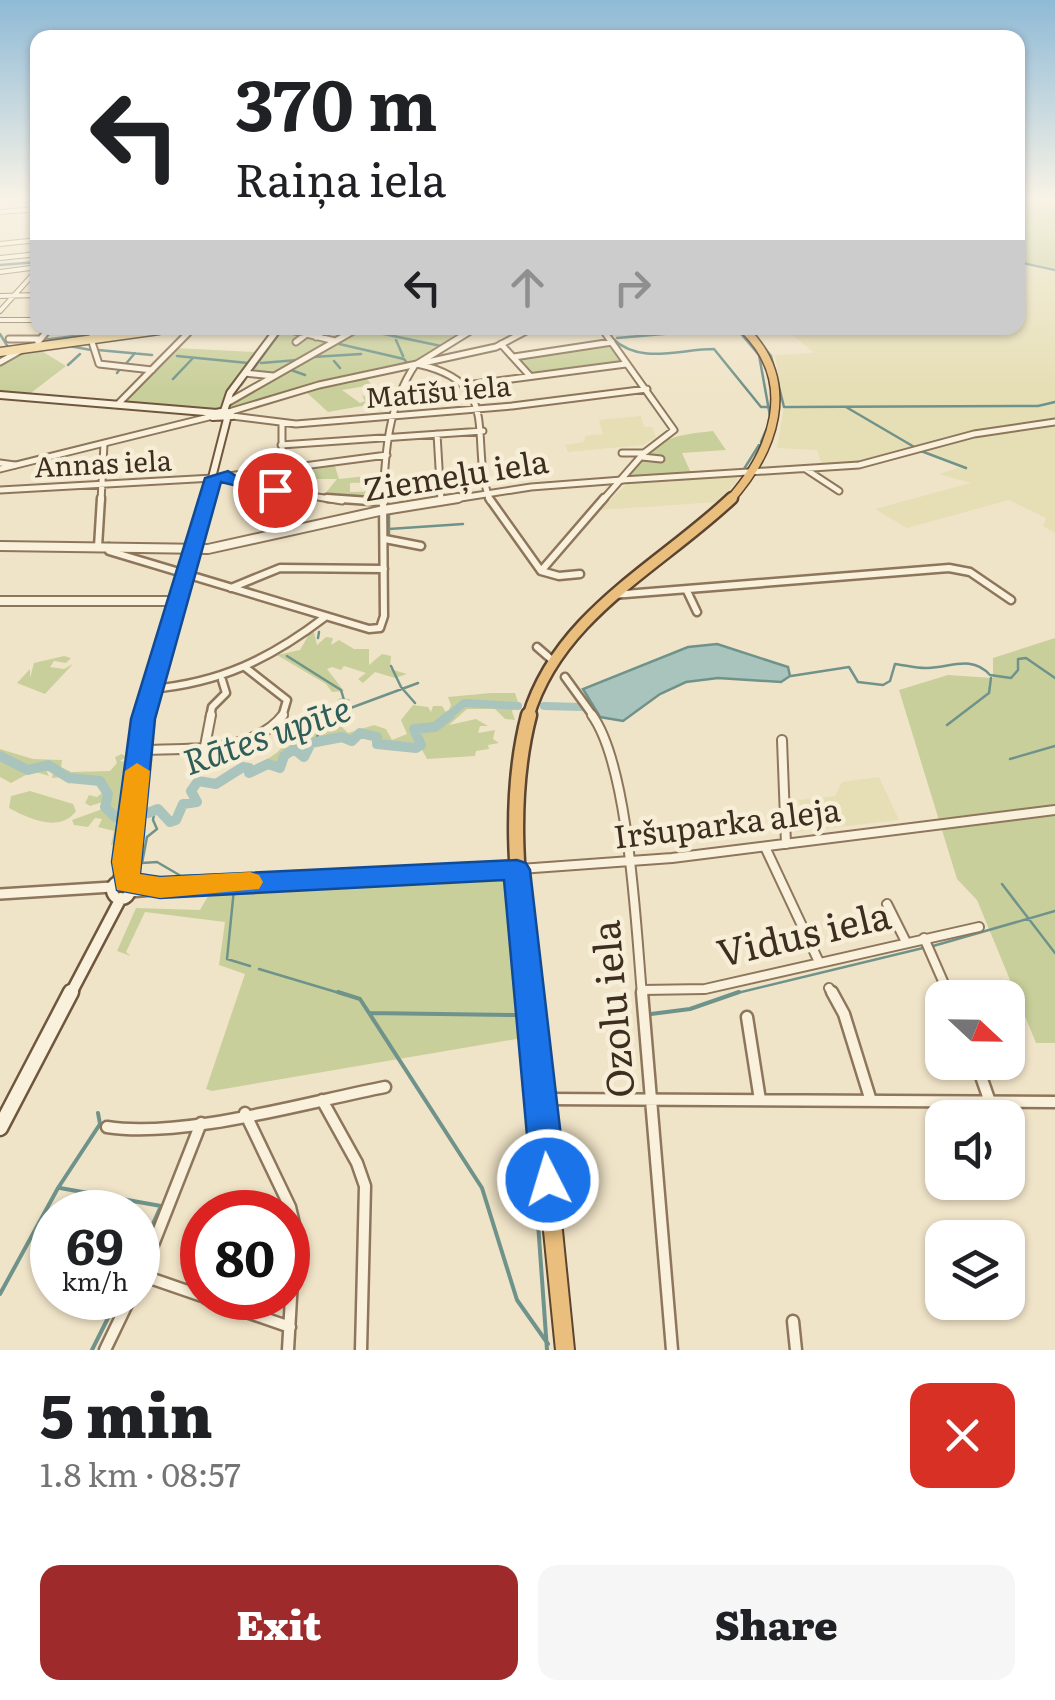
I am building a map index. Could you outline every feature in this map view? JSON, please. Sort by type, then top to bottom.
[{"type":"highway","points":[[565,1350],[517,870],[514,790],[531,705],[552,660],[612,594],[728,502],[751,473],[776,422],[764,352],[750,335]]},
{"type":"main road","points":[[0,352],[120,335]]},
{"type":"main road","points":[[0,1128],[120,890],[150,689],[214,478],[226,430],[223,414],[244,374],[273,335]]},
{"type":"main road","points":[[0,396],[223,414]]},
{"type":"street","points":[[1,272],[30,269]]},
{"type":"street","points":[[0,311],[30,277]]},
{"type":"street","points":[[0,296],[30,295]]},
{"type":"street","points":[[0,320],[30,320]]},
{"type":"street","points":[[0,361],[44,335]]},
{"type":"street","points":[[93,335],[102,366],[152,370]]},
{"type":"street","points":[[118,404],[186,335]]},
{"type":"street","points":[[296,342],[306,335],[336,342]]},
{"type":"street","points":[[223,414],[277,376],[347,335]]},
{"type":"street","points":[[109,548],[110,552],[326,617],[377,628],[383,625],[389,416],[410,370],[464,335]]},
{"type":"street","points":[[0,466],[223,414],[319,385],[480,352],[518,335]]},
{"type":"street","points":[[541,571],[642,455],[674,430],[607,335]]},
{"type":"street","points":[[9,338],[40,340]]},
{"type":"street","points":[[514,357],[612,342]]},
{"type":"street","points":[[501,344],[530,376]]},
{"type":"street","points":[[417,364],[439,369],[466,386],[480,409],[487,494],[541,571],[559,576],[580,574]]},
{"type":"street","points":[[466,386],[628,364]]},
{"type":"street","points":[[244,374],[277,376]]},
{"type":"street","name":"Matīšu iela","points":[[223,414],[282,424],[480,409],[647,389]]},
{"type":"street","points":[[311,412],[312,422]]},
{"type":"street","points":[[622,480],[859,465],[974,434],[1055,422]]},
{"type":"street","points":[[282,424],[282,469]]},
{"type":"street","points":[[281,444],[483,430]]},
{"type":"street","points":[[437,434],[441,500]]},
{"type":"street","points":[[98,547],[104,444]]},
{"type":"street","points":[[622,453],[661,459]]},
{"type":"street","name":"Annas iela","points":[[0,490],[214,478],[387,454]]},
{"type":"street","points":[[806,469],[840,491]]},
{"type":"street","points":[[228,476],[238,484],[384,506]]},
{"type":"street","name":"Ziemeļu iela","points":[[0,546],[193,550],[384,506],[622,480]]},
{"type":"street","points":[[385,539],[421,546]]},
{"type":"street","points":[[230,588],[280,568],[384,569]]},
{"type":"street","points":[[612,594],[960,568],[1011,600]]},
{"type":"street","points":[[688,590],[697,612]]},
{"type":"street","points":[[0,601],[177,602]]},
{"type":"street","points":[[150,689],[222,680],[326,617]]},
{"type":"street","points":[[538,647],[552,660]]},
{"type":"street","points":[[139,750],[205,746],[264,734],[288,710],[288,700],[246,668]]},
{"type":"street","name":"Ozolu iela","points":[[565,677],[601,727],[614,758],[629,862],[653,1099],[672,1350]]},
{"type":"street","points":[[205,746],[212,707],[226,693],[222,680]]},
{"type":"street","points":[[782,740],[786,844]]},
{"type":"street","name":"Iršuparka aleja","points":[[517,870],[766,847],[1055,810]]},
{"type":"street","points":[[766,847],[819,962]]},
{"type":"street","points":[[0,894],[517,870]]},
{"type":"street","points":[[886,904],[906,942]]},
{"type":"street","name":"Vidus iela","points":[[642,990],[705,989],[979,927]]},
{"type":"street","points":[[924,938],[942,980]]},
{"type":"street","points":[[829,988],[844,1014],[871,1101]]},
{"type":"street","points":[[747,1017],[760,1100]]},
{"type":"street","points":[[107,1127],[133,1132],[201,1123],[385,1087]]},
{"type":"street","points":[[542,1099],[925,1101]]},
{"type":"street","points":[[322,1100],[360,1168],[365,1186],[361,1350]]},
{"type":"street","points":[[1025,1102],[1055,1102]]},
{"type":"street","points":[[245,1114],[290,1207],[295,1228],[288,1350]]},
{"type":"street","points":[[160,1226],[201,1123]]},
{"type":"street","points":[[105,1350],[119,1320]]},
{"type":"street","points":[[270,1320],[290,1327]]},
{"type":"street","points":[[793,1321],[796,1350]]},
{"type":"shaded area","points":[[1025,266],[1055,272],[1055,419],[981,434],[1055,424],[1055,533],[1043,526],[1046,518],[1009,500],[907,528],[875,509],[971,483],[939,474],[965,466],[922,450],[972,435],[866,460],[822,465],[817,450],[777,448],[784,407],[818,406],[783,404],[775,355],[814,353],[792,335],[1025,335]]},
{"type":"shaded area","points":[[641,416],[644,427],[652,427],[656,437],[643,445],[568,452],[565,445],[584,442],[585,436],[603,434],[599,420]]},
{"type":"shaded area","points":[[736,476],[738,480],[718,502],[599,510],[630,481]]},
{"type":"shaded area","points":[[879,777],[899,820],[795,832],[794,816],[802,810],[798,800],[835,796],[842,782]]},
{"type":"green space","points":[[1029,263],[1055,263],[1055,268]]},
{"type":"green space","points":[[268,335],[229,392],[221,411],[122,403],[175,348],[254,352]]},
{"type":"green space","points":[[277,335],[462,335],[419,361],[365,377],[372,385],[342,390],[360,403],[365,401],[362,395],[371,400],[377,398],[370,391],[361,392],[370,389],[384,402],[328,412],[305,391],[352,383],[354,378],[228,410],[230,403],[284,373],[249,373]]},
{"type":"green space","points":[[612,342],[628,364],[530,376],[514,357]]},
{"type":"green space","points":[[40,350],[66,366],[27,396],[0,394],[0,364],[28,351]]},
{"type":"green space","points":[[713,431],[726,450],[682,453],[691,473],[633,477],[628,473],[665,441]]},
{"type":"green space","points":[[334,463],[339,479],[384,474],[383,482],[350,483],[350,492],[382,491],[381,500],[323,496],[337,479],[269,479],[268,472]]},
{"type":"green space","points":[[311,631],[317,645],[326,637],[333,638],[331,645],[339,640],[354,649],[369,649],[369,665],[382,654],[391,656],[390,669],[407,674],[395,678],[375,672],[363,683],[358,679],[366,673],[344,666],[341,670],[332,667],[327,669],[344,691],[332,692],[326,684],[277,655],[300,650]]},
{"type":"green space","points":[[1055,638],[1055,1043],[1036,1043],[1025,1016],[1025,980],[1010,980],[977,900],[957,879],[899,690],[948,675],[993,678],[993,658]]},
{"type":"green space","points":[[71,658],[66,663],[54,661],[50,667],[64,669],[73,664],[45,694],[17,683],[30,669],[30,678],[34,663]]},
{"type":"green space","points":[[515,693],[515,720],[505,719],[495,709],[467,709],[449,725],[476,719],[488,726],[480,726],[478,733],[495,730],[493,739],[499,743],[476,751],[475,756],[427,759],[421,748],[377,744],[377,737],[360,733],[348,741],[342,738],[312,743],[304,757],[294,749],[284,756],[280,768],[268,764],[249,773],[249,768],[282,747],[287,736],[277,731],[281,723],[298,724],[302,732],[309,729],[298,718],[323,715],[340,698],[350,699],[345,714],[336,721],[348,733],[374,725],[386,729],[392,740],[407,734],[401,720],[413,705],[428,707],[431,712],[433,706],[442,706],[447,714],[451,705],[448,697]]},
{"type":"green space","points":[[133,721],[138,724],[132,778],[115,825],[117,844],[111,845],[114,831],[98,827],[102,819],[95,818],[88,827],[74,825],[72,820],[108,807],[109,800],[90,806],[85,803],[89,795],[97,797],[102,793],[95,784],[74,780],[69,784],[64,777],[52,778],[53,773],[46,770],[49,776],[33,771],[11,783],[0,777],[0,749],[33,759],[62,760],[61,767],[71,772],[110,771],[117,763],[115,757],[122,754],[126,757],[120,761],[128,762]]},
{"type":"green space","points":[[30,791],[73,804],[76,811],[53,823],[9,808],[11,796]]},
{"type":"green space","points":[[517,870],[534,1036],[212,1091],[206,1089],[245,974],[219,965],[225,922],[145,912],[126,952],[131,956],[117,951],[136,908],[200,910],[212,889]]},
{"type":"water","points":[[717,644],[788,667],[790,676],[781,682],[718,678],[686,682],[660,694],[623,721],[600,717],[583,689],[688,647]]},
{"type":"waterway","points":[[0,265],[25,263]]},
{"type":"waterway","points":[[1025,264],[1055,270]]},
{"type":"waterway","points":[[0,334],[8,347]]},
{"type":"waterway","points":[[43,340],[82,335]]},
{"type":"waterway","points":[[251,372],[278,335]]},
{"type":"waterway","points":[[334,338],[339,335]]},
{"type":"waterway","points":[[389,335],[441,346]]},
{"type":"waterway","points":[[617,338],[652,335]]},
{"type":"waterway","points":[[742,335],[759,355],[768,407]]},
{"type":"waterway","points":[[754,335],[771,356],[784,407],[1038,406],[1055,402]]},
{"type":"waterway","points":[[613,339],[624,347],[648,354],[714,349],[761,407],[768,407]]},
{"type":"waterway","points":[[396,340],[403,356]]},
{"type":"waterway","points":[[335,343],[404,359],[407,363]]},
{"type":"waterway","points":[[64,345],[91,350]]},
{"type":"waterway","points":[[98,350],[135,353]]},
{"type":"waterway","points":[[124,366],[135,353]]},
{"type":"waterway","points":[[135,353],[152,355]]},
{"type":"waterway","points":[[68,365],[80,354]]},
{"type":"waterway","points":[[313,357],[361,354]]},
{"type":"waterway","points":[[177,356],[248,363]]},
{"type":"waterway","points":[[173,379],[193,358]]},
{"type":"waterway","points":[[261,363],[298,360]]},
{"type":"waterway","points":[[334,361],[340,368]]},
{"type":"waterway","points":[[117,373],[120,369]]},
{"type":"waterway","points":[[291,370],[305,375]]},
{"type":"waterway","points":[[241,385],[248,375]]},
{"type":"waterway","points":[[768,407],[770,416]]},
{"type":"waterway","points":[[846,407],[916,448]]},
{"type":"waterway","points":[[761,442],[767,428]]},
{"type":"waterway","points":[[744,469],[759,445]]},
{"type":"waterway","points":[[921,451],[966,468]]},
{"type":"waterway","points":[[389,513],[389,529]]},
{"type":"waterway","points":[[389,529],[463,524]]},
{"type":"waterway","points":[[389,529],[389,535]]},
{"type":"waterway","points":[[318,638],[319,632]]},
{"type":"waterway","points":[[287,656],[341,690],[344,700]]},
{"type":"waterway","name":"Rātes upīte","points":[[791,676],[849,667],[858,682],[883,685],[890,681],[895,664],[924,668],[969,664],[990,675],[1011,678],[1018,670],[1018,659],[1026,658],[1055,678]]},
{"type":"waterway","points":[[391,666],[403,689]]},
{"type":"waterway","points":[[947,725],[989,693],[991,678]]},
{"type":"waterway","points":[[403,689],[418,683]]},
{"type":"waterway","points":[[337,713],[403,689]]},
{"type":"waterway","points":[[403,689],[415,703]]},
{"type":"waterway","points":[[337,713],[343,703]]},
{"type":"waterway","name":"Rātes upīte","points":[[447,717],[464,703],[518,706]]},
{"type":"waterway","name":"Rātes upīte","points":[[544,706],[582,707]]},
{"type":"waterway","points":[[325,742],[317,737],[321,728],[316,722],[337,713]]},
{"type":"waterway","name":"Rātes upīte","points":[[148,813],[158,809],[170,822],[176,820],[183,804],[197,802],[191,791],[198,781],[216,784],[243,767],[249,768],[249,773],[268,764],[280,768],[284,756],[294,749],[304,757],[311,743],[342,737],[352,741],[360,733],[377,737],[377,744],[416,748],[421,745],[414,729],[435,727],[450,715]]},
{"type":"waterway","points":[[1010,759],[1055,746]]},
{"type":"waterway","name":"Rātes upīte","points":[[0,756],[28,770],[48,765],[69,778],[100,781],[108,794],[105,807],[115,817]]},
{"type":"waterway","points":[[155,809],[153,820],[157,829],[147,837],[142,863],[157,862],[181,876],[235,874]]},
{"type":"waterway","points":[[508,877],[518,995]]},
{"type":"waterway","points":[[1002,884],[1029,919]]},
{"type":"waterway","points":[[234,889],[227,959],[250,966]]},
{"type":"waterway","points":[[1029,919],[1055,911]]},
{"type":"waterway","points":[[933,946],[1029,919]]},
{"type":"waterway","points":[[1029,919],[1055,953]]},
{"type":"waterway","points":[[733,994],[923,948]]},
{"type":"waterway","points":[[259,969],[346,995]]},
{"type":"waterway","points":[[338,992],[360,999],[369,1013]]},
{"type":"waterway","points":[[518,992],[536,1205]]},
{"type":"waterway","points":[[733,994],[739,992]]},
{"type":"waterway","points":[[651,1014],[690,1009],[733,994]]},
{"type":"waterway","points":[[729,995],[733,994]]},
{"type":"waterway","points":[[369,1013],[516,1015]]},
{"type":"waterway","points":[[369,1013],[482,1188],[517,1300],[546,1342]]},
{"type":"waterway","points":[[0,1294],[58,1188],[100,1124],[98,1113]]},
{"type":"waterway","points":[[60,1188],[71,1190]]},
{"type":"waterway","points":[[538,1223],[546,1342]]},
{"type":"waterway","points":[[92,1350],[107,1320]]},
{"type":"waterway","points":[[546,1342],[547,1350]]},
{"type":"slow traffic","points":[[137,771],[126,862],[127,882],[131,886],[250,882]]},
{"type":"route","points":[[275,490],[235,483],[228,476],[214,478],[143,719],[127,882],[131,886],[160,887],[517,870],[548,1180]]}]
